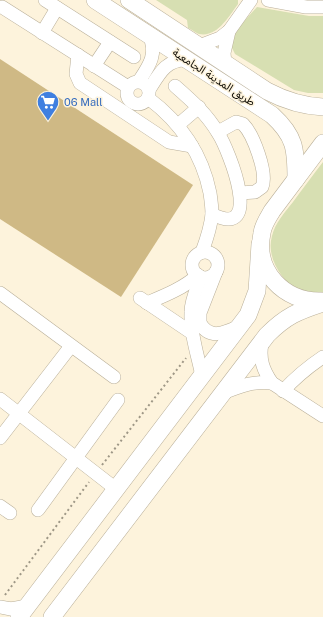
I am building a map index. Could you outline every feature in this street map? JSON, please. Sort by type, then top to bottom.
[{"type":"main road","name":"طريق المدينة الجامعية","points":[[96,0],[272,115],[283,125],[291,136],[294,148],[296,179]]},
{"type":"main road","name":"طريق المدينة الجامعية","points":[[129,0],[225,64],[280,98],[295,104],[323,107]]},
{"type":"main road","points":[[23,611],[248,315],[257,291],[260,244],[266,221],[323,143]]},
{"type":"main road","points":[[260,244],[265,266],[270,276],[280,288],[294,297],[310,302],[323,302]]},
{"type":"main road","points":[[52,617],[223,393],[277,325],[299,311],[323,302]]},
{"type":"street","points":[[45,0],[134,57]]},
{"type":"street","points":[[198,46],[220,38],[229,31],[251,0]]},
{"type":"street","points":[[268,0],[306,7],[323,7]]},
{"type":"street","points":[[3,6],[94,66],[133,84],[146,84],[148,94],[178,125],[192,146],[204,172],[211,200],[212,214],[208,233],[207,253]]},
{"type":"street","points":[[42,33],[57,8]]},
{"type":"street","points":[[225,64],[224,53],[229,31]]},
{"type":"street","points":[[127,106],[127,95],[133,84],[150,64],[152,57],[152,41],[149,35]]},
{"type":"street","points":[[94,66],[110,42]]},
{"type":"street","points":[[78,56],[76,74],[80,82],[127,106],[169,142],[192,146]]},
{"type":"street","points":[[127,106],[134,103],[140,104],[166,66],[180,60],[188,60]]},
{"type":"street","points":[[175,86],[199,107],[218,132],[231,160],[240,193],[239,213],[230,219],[225,219],[212,214]]},
{"type":"street","points":[[178,125],[199,107]]},
{"type":"street","points":[[218,132],[236,122],[243,124],[252,138],[264,179],[262,187],[255,192],[240,193]]},
{"type":"street","points":[[207,253],[217,260],[218,264],[200,313],[200,323],[206,331],[217,334],[240,326]]},
{"type":"street","points":[[202,376],[192,332],[191,312],[197,273],[194,259],[207,253]]},
{"type":"street","points":[[192,332],[143,298],[161,297],[183,285],[189,277],[197,273],[209,277],[216,272]]},
{"type":"street","points":[[0,292],[114,377]]},
{"type":"street","points":[[262,343],[261,360],[263,368],[272,383],[323,416]]},
{"type":"street","points":[[0,438],[72,346]]},
{"type":"street","points":[[283,391],[310,365],[323,357]]},
{"type":"street","points":[[223,393],[243,384],[257,382],[272,383]]},
{"type":"street","points":[[0,399],[116,489]]},
{"type":"street","points":[[38,510],[118,400]]},
{"type":"street","points":[[0,607],[23,611]]},
{"type":"path","points":[[5,595],[96,473],[186,357],[197,350]]},
{"type":"green space","points":[[156,0],[238,0],[238,4],[222,25],[217,29],[211,33],[199,34],[188,28],[187,20]]},
{"type":"green space","points":[[257,7],[309,16],[323,16],[323,93],[308,93],[294,90],[235,54],[231,46],[235,31]]},
{"type":"green space","points":[[323,162],[323,292],[312,292],[300,290],[286,281],[276,267],[272,257],[271,241],[275,227]]},
{"type":"building","name":"06 Mall","points":[[0,59],[193,185],[121,297],[0,219]]},
{"type":"place","name":"06 Mall","points":[[48,122]]}]
